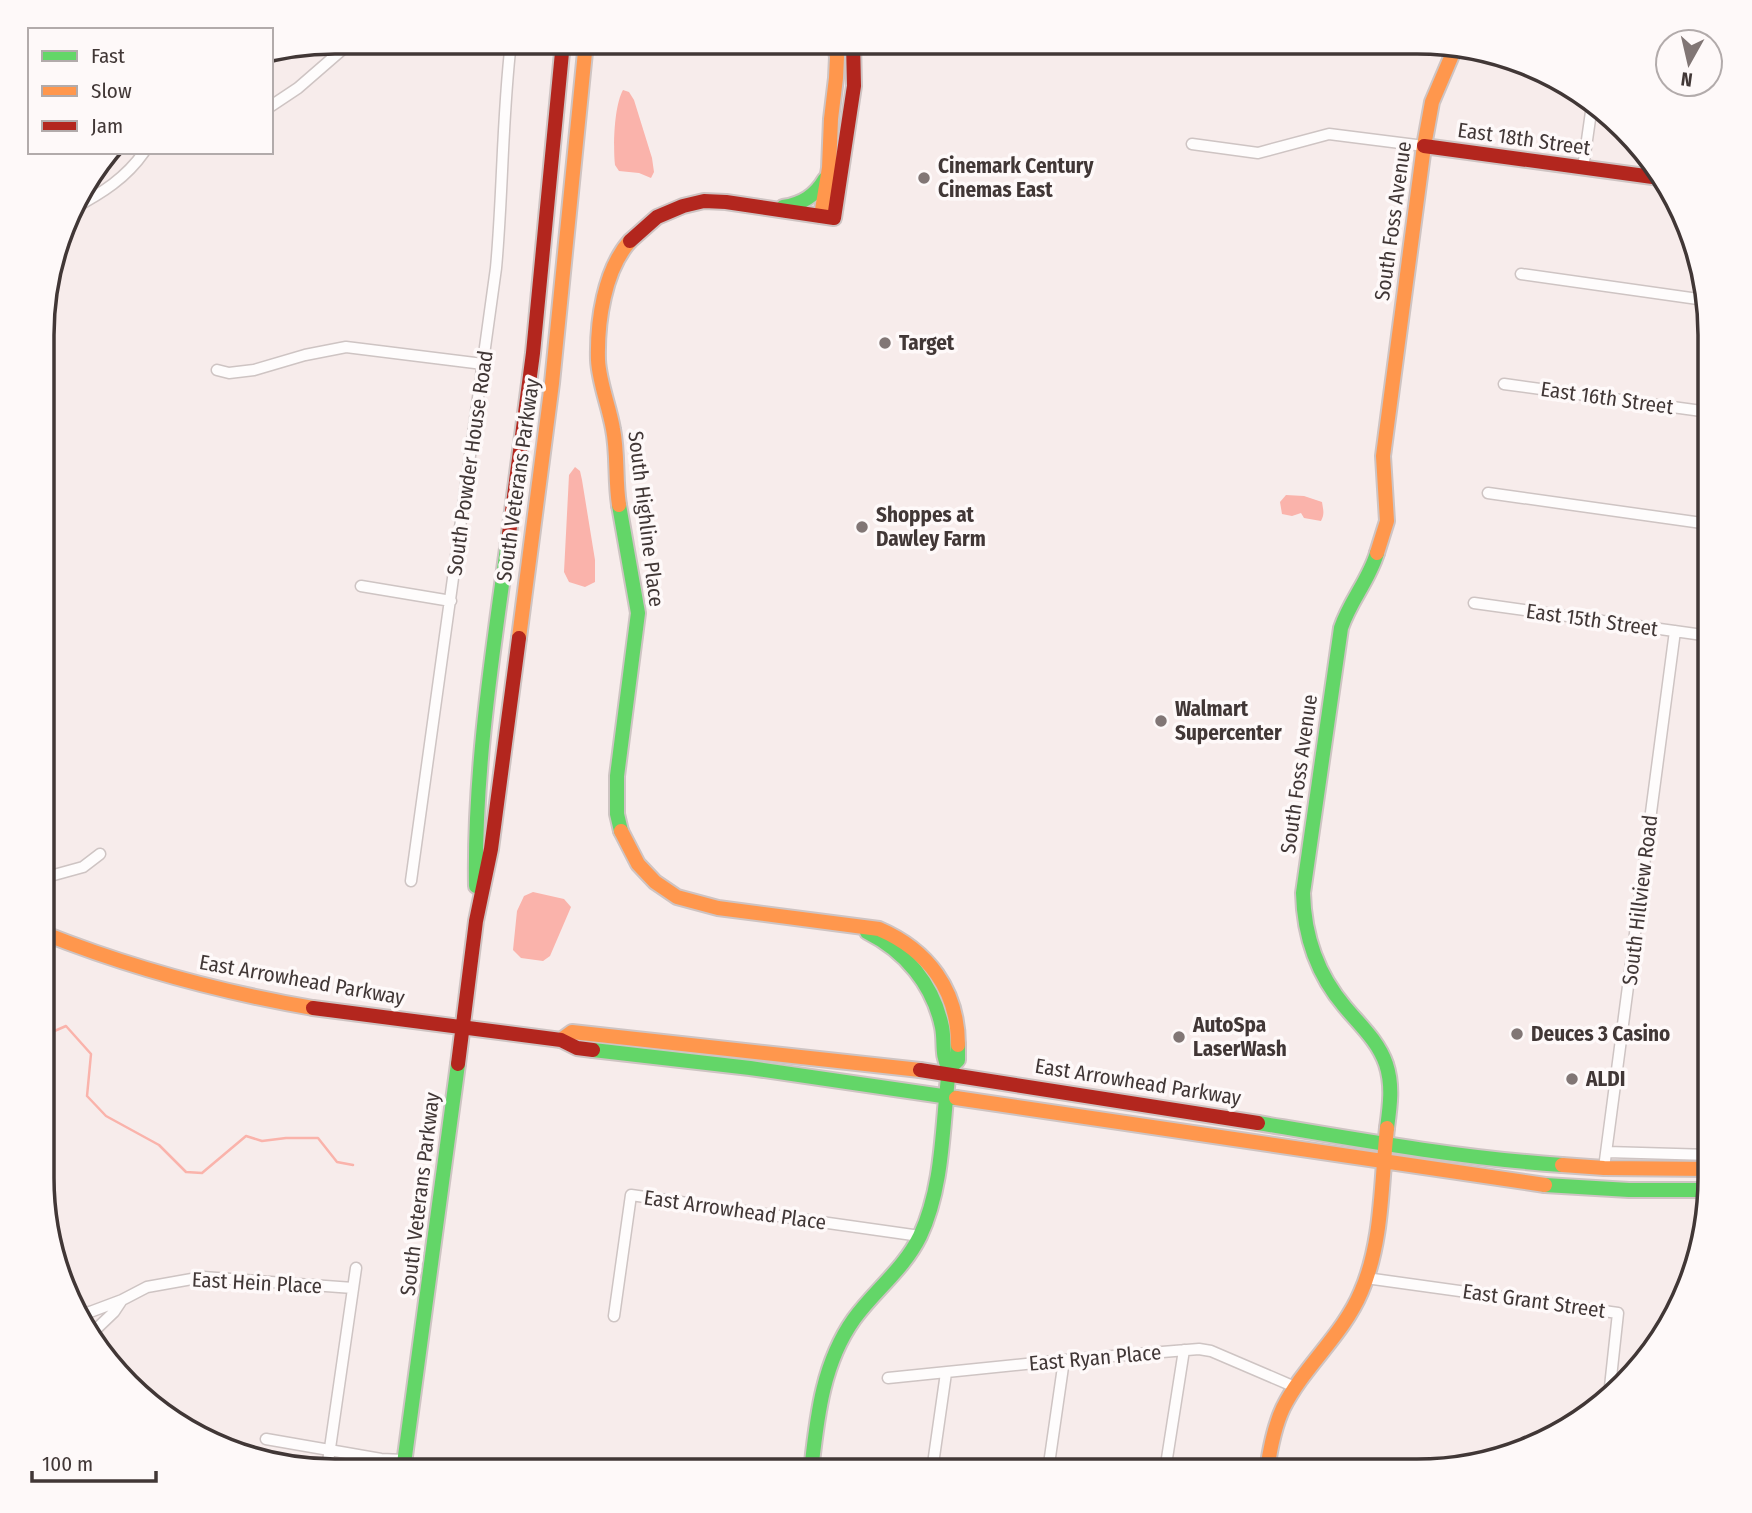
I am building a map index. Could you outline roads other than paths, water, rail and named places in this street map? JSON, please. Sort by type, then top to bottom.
[{"type":"main road","name":"South Veterans Parkway","points":[[475,921],[475,826],[486,703],[532,363],[562,54]]},
{"type":"main road","name":"South Veterans Parkway","points":[[405,1459],[475,921],[491,849],[552,383],[585,54]]},
{"type":"main road","points":[[827,217],[836,54]]},
{"type":"main road","points":[[827,217],[853,86],[853,54]]},
{"type":"main road","name":"South Foss Avenue","points":[[1269,1459],[1275,1428],[1295,1387],[1343,1326],[1366,1278],[1374,1249],[1391,1096],[1387,1065],[1372,1036],[1338,998],[1323,974],[1308,934],[1303,893],[1341,628],[1346,613],[1374,564],[1387,521],[1383,456],[1424,146],[1432,102],[1451,57]]},
{"type":"main road","name":"East 18th Street","points":[[1424,146],[1648,176]]},
{"type":"main road","points":[[769,208],[794,206],[808,200],[822,184],[829,168]]},
{"type":"main road","name":"South Highline Place","points":[[827,217],[704,201],[669,211],[648,223],[630,240],[615,262],[606,284],[598,361],[614,431],[618,501],[638,613],[617,776],[617,814],[623,837],[638,864],[677,897],[718,908],[888,931],[913,947],[936,972],[949,995],[958,1029],[958,1060],[948,1071],[942,1059],[943,1031],[938,1014],[922,982],[892,946],[852,927]]},
{"type":"main road","name":"East Arrowhead Parkway","points":[[54,937],[150,971],[248,996],[357,1014],[561,1040],[577,1048],[750,1068],[1529,1184],[1629,1190],[1697,1189]]},
{"type":"main road","name":"East Arrowhead Parkway","points":[[561,1040],[572,1032],[948,1071],[1386,1144],[1517,1162],[1604,1168],[1698,1169]]},
{"type":"main road","points":[[813,1459],[822,1390],[834,1353],[854,1319],[904,1262],[920,1236],[933,1198],[948,1071]]},
{"type":"street","points":[[273,105],[298,88],[337,54]]},
{"type":"street","name":"South Powder House Road","points":[[411,881],[500,227],[504,96],[509,54]]},
{"type":"street","points":[[1583,168],[1591,114]]},
{"type":"street","points":[[1192,144],[1258,153],[1329,134],[1424,146]]},
{"type":"street","points":[[89,200],[128,173],[142,154]]},
{"type":"street","points":[[1521,274],[1695,299]]},
{"type":"street","points":[[217,370],[229,373],[254,370],[305,355],[346,347],[483,364]]},
{"type":"street","name":"East 16th Street","points":[[1504,384],[1698,410]]},
{"type":"street","points":[[1489,493],[1698,522]]},
{"type":"street","points":[[360,586],[451,601]]},
{"type":"street","name":"East 15th Street","points":[[1474,603],[1698,634]]},
{"type":"street","name":"South Hillview Road","points":[[1604,1168],[1675,631]]},
{"type":"street","points":[[54,875],[83,867],[100,854]]},
{"type":"street","points":[[1607,1152],[1698,1154]]},
{"type":"street","name":"East Arrowhead Place","points":[[614,1316],[631,1195],[920,1236]]},
{"type":"street","points":[[329,1459],[356,1268]]},
{"type":"street","name":"East Hein Place","points":[[88,1311],[122,1300],[147,1287],[203,1277],[353,1288]]},
{"type":"street","name":"East Grant Street","points":[[1366,1278],[1618,1313],[1611,1380]]},
{"type":"street","name":"East Hein Place","points":[[98,1327],[122,1300]]},
{"type":"street","name":"East Ryan Place","points":[[888,1378],[1199,1349],[1211,1351],[1295,1387]]},
{"type":"street","points":[[1168,1459],[1184,1350]]},
{"type":"street","points":[[1050,1459],[1064,1360]]},
{"type":"street","points":[[934,1459],[946,1373]]},
{"type":"street","points":[[267,1439],[381,1459]]},
{"type":"waterway","points":[[54,1031],[66,1026],[91,1054],[87,1096],[106,1116],[159,1145],[186,1172],[202,1173],[246,1136],[262,1141],[318,1138],[337,1162],[353,1165]]},
{"type":"place","name":"Cinemark Century Cinemas East","points":[[924,178]]},
{"type":"place","name":"Target","points":[[885,343]]},
{"type":"place","name":"Shoppes at Dawley Farm","points":[[862,527]]},
{"type":"place","name":"Walmart Supercenter","points":[[1161,721]]},
{"type":"place","name":"Deuces 3 Casino","points":[[1517,1034]]},
{"type":"place","name":"AutoSpa LaserWash","points":[[1179,1037]]},
{"type":"place","name":"ALDI","points":[[1572,1079]]}]
